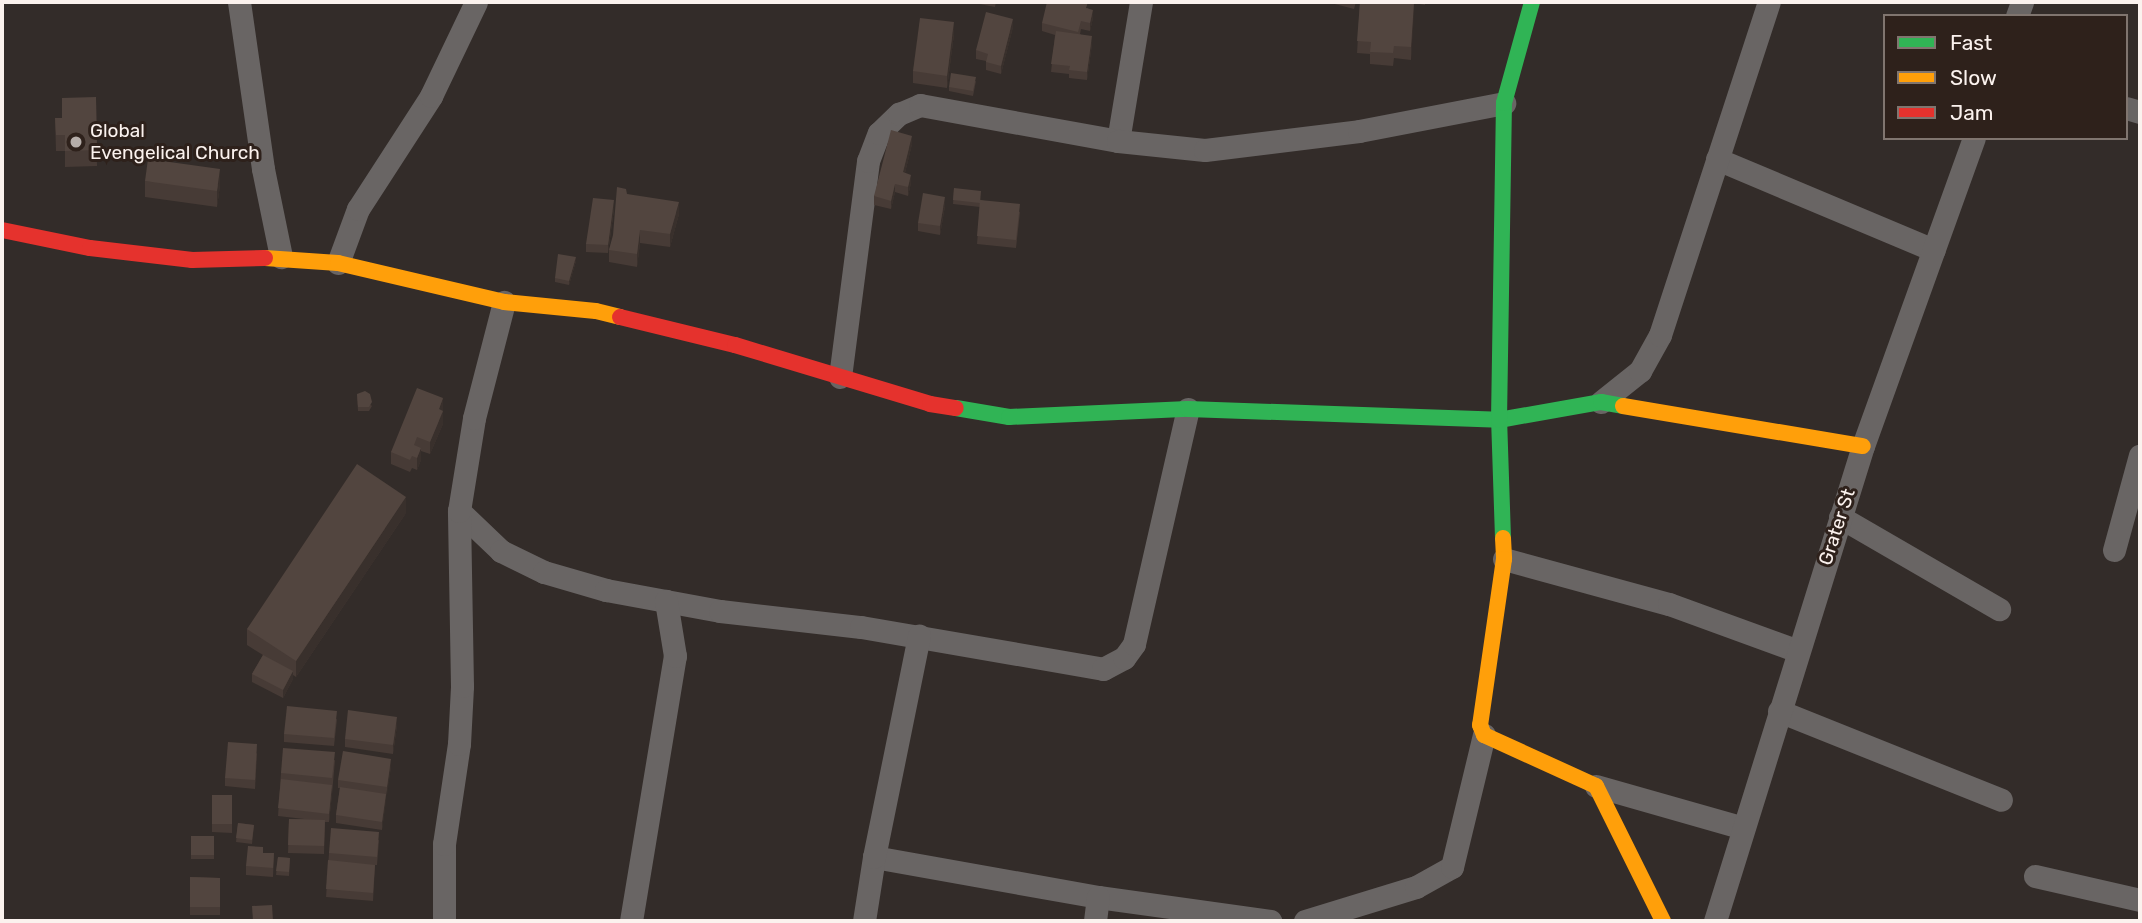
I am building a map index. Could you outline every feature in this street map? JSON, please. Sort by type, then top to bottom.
[{"type":"street","points":[[239,2],[263,169],[281,257]]},
{"type":"street","points":[[338,263],[358,209],[431,96],[476,2]]},
{"type":"street","points":[[1118,141],[1141,2]]},
{"type":"street","points":[[1306,921],[1416,887],[1452,867],[1484,735],[1480,725],[1504,559],[1499,420],[1504,255],[1504,103],[1532,2]]},
{"type":"street","points":[[1601,402],[1640,371],[1660,335],[1769,2]]},
{"type":"street","points":[[840,377],[867,161],[879,133],[899,114],[920,106],[1118,141],[1205,150],[1359,131],[1504,103]]},
{"type":"street","name":"Grater St","points":[[1714,921],[1863,446],[1973,140]]},
{"type":"street","points":[[1717,159],[1934,250]]},
{"type":"street","points":[[2,230],[90,248],[192,260],[281,257],[338,263],[504,302],[596,312],[735,345],[930,404],[1009,417],[1188,409],[1499,420],[1601,402],[1863,446]]},
{"type":"street","points":[[444,921],[444,844],[458,744],[462,686],[459,511],[474,418],[504,302]]},
{"type":"street","points":[[459,511],[501,551],[544,572],[606,590],[666,601],[919,636],[1102,669],[1125,658],[1134,643],[1188,409]]},
{"type":"street","points":[[2114,550],[2140,455]]},
{"type":"street","points":[[1840,517],[1999,609]]},
{"type":"street","points":[[1504,559],[1669,604],[1798,651]]},
{"type":"street","points":[[631,921],[675,656],[666,601]]},
{"type":"street","points":[[864,921],[874,857],[919,636]]},
{"type":"street","points":[[1779,711],[2001,800]]},
{"type":"street","points":[[1484,735],[1596,786],[1743,828]]},
{"type":"street","points":[[1596,786],[1663,921]]},
{"type":"street","points":[[874,857],[1098,897],[1270,921]]},
{"type":"street","points":[[2035,876],[2140,900]]},
{"type":"street","points":[[1095,921],[1098,897]]},
{"type":"building","points":[[1047,2],[1088,2],[1086,8],[1093,10],[1090,23],[1081,21],[1078,32],[1042,23]]},
{"type":"building","points":[[1360,2],[1414,2],[1411,47],[1394,46],[1393,53],[1370,52],[1371,42],[1357,41]]},
{"type":"building","points":[[986,12],[1013,19],[1001,66],[986,62],[988,54],[976,50]]},
{"type":"building","points":[[920,18],[954,22],[947,76],[913,71]]},
{"type":"building","points":[[1056,31],[1092,36],[1087,72],[1069,70],[1070,66],[1051,64]]},
{"type":"building","points":[[951,73],[976,77],[973,91],[949,87]]},
{"type":"building","name":"Global Evengelical Church","points":[[96,97],[97,150],[65,151],[65,135],[56,135],[55,118],[62,118],[62,98]]},
{"type":"building","points":[[891,130],[912,136],[903,172],[911,175],[908,187],[895,184],[891,201],[874,196]]},
{"type":"building","points":[[148,159],[220,169],[217,191],[145,181]]},
{"type":"building","points":[[617,187],[626,189],[627,194],[679,202],[670,234],[640,230],[637,254],[609,250]]},
{"type":"building","points":[[954,188],[981,191],[980,203],[953,200]]},
{"type":"building","points":[[923,193],[945,197],[940,226],[918,223]]},
{"type":"building","points":[[593,198],[614,200],[608,245],[586,244]]},
{"type":"building","points":[[980,200],[1020,204],[1016,240],[977,236]]},
{"type":"building","points":[[558,254],[576,257],[569,281],[555,278]]},
{"type":"building","points":[[417,388],[443,398],[439,409],[443,411],[430,442],[417,437],[414,445],[421,448],[417,458],[412,456],[410,460],[391,452]]},
{"type":"building","points":[[365,391],[370,394],[372,402],[369,407],[358,407],[357,394]]},
{"type":"building","points":[[357,464],[406,497],[296,661],[247,629]]},
{"type":"building","points":[[263,655],[293,671],[283,690],[252,674]]},
{"type":"building","points":[[287,706],[337,711],[334,738],[284,734]]},
{"type":"building","points":[[348,710],[397,717],[393,745],[345,739]]},
{"type":"building","points":[[228,742],[257,744],[255,780],[225,778]]},
{"type":"building","points":[[283,748],[335,752],[332,778],[281,773]]},
{"type":"building","points":[[343,751],[391,759],[387,787],[338,780]]},
{"type":"building","points":[[281,779],[332,785],[329,814],[278,808]]},
{"type":"building","points":[[340,787],[386,794],[382,822],[336,815]]},
{"type":"building","points":[[212,795],[232,795],[232,824],[212,824]]},
{"type":"building","points":[[289,819],[325,820],[324,846],[288,845]]},
{"type":"building","points":[[238,823],[254,825],[252,840],[236,838]]},
{"type":"building","points":[[331,828],[379,832],[377,857],[329,853]]},
{"type":"building","points":[[191,836],[214,836],[214,855],[191,855]]},
{"type":"building","points":[[248,846],[263,847],[263,853],[274,853],[273,868],[246,866]]},
{"type":"building","points":[[278,857],[290,858],[289,872],[276,871]]},
{"type":"building","points":[[328,860],[375,865],[373,893],[326,889]]},
{"type":"building","points":[[190,877],[220,878],[220,907],[190,907]]},
{"type":"building","points":[[272,905],[273,921],[253,921],[252,906]]},
{"type":"traffic: fast","points":[[1503,538],[1499,420],[1504,103],[1532,2]]},
{"type":"traffic: fast","points":[[956,408],[1009,417],[1188,409],[1499,420],[1601,402],[1623,406]]},
{"type":"traffic: slow","points":[[265,258],[338,263],[504,302],[596,311],[620,317]]},
{"type":"traffic: slow","points":[[1623,406],[1863,446]]},
{"type":"traffic: slow","points":[[1503,538],[1504,559],[1480,725],[1484,735],[1596,786],[1663,921]]},
{"type":"traffic: jam","points":[[2,230],[90,248],[192,260],[265,258]]},
{"type":"traffic: jam","points":[[620,317],[735,345],[930,404],[956,408]]},
{"type":"place","name":"Global Evengelical Church","points":[[76,142]]}]
